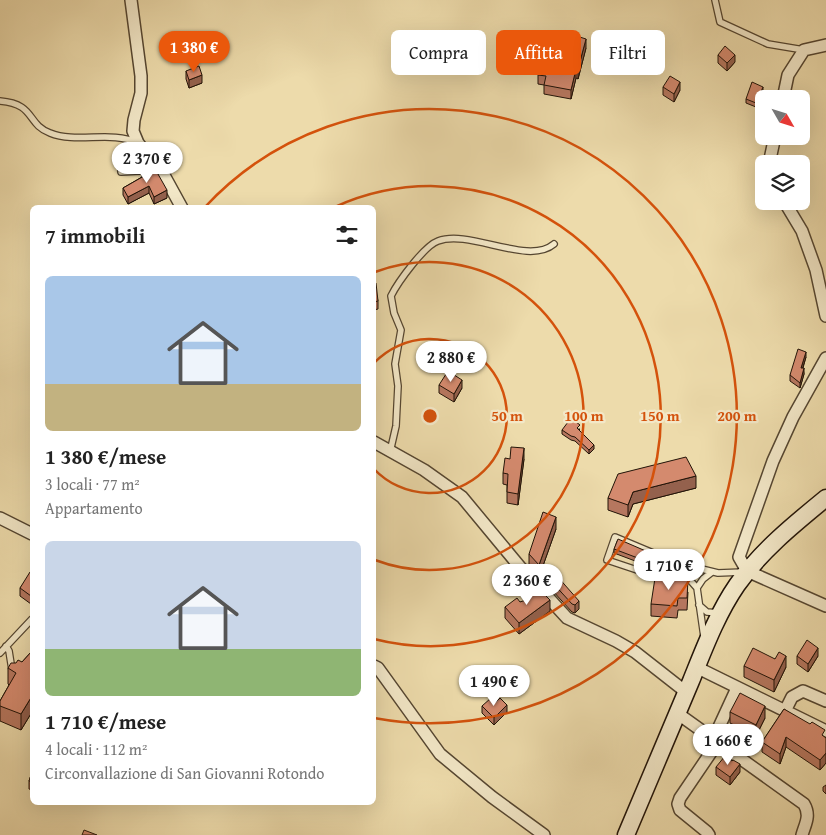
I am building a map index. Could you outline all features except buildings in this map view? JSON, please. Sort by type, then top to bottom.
[{"type":"main road","points":[[632,831],[696,668],[721,613],[736,586],[747,571],[781,535],[826,498]]},
{"type":"street","points":[[131,0],[141,76],[141,93],[133,131],[138,143],[165,177],[180,205]]},
{"type":"street","points":[[785,90],[788,75],[804,50],[826,45]]},
{"type":"street","points":[[790,210],[802,230],[816,270],[826,316]]},
{"type":"street","points":[[825,604],[747,571],[739,557],[770,469],[792,417],[826,358]]},
{"type":"street","points":[[376,443],[424,470],[462,497],[520,567],[566,618],[635,652],[686,692]]},
{"type":"street","points":[[0,518],[30,533]]},
{"type":"street","points":[[376,667],[398,694],[440,754],[492,797],[544,835]]},
{"type":"street","points":[[696,668],[826,731]]},
{"type":"street","points":[[709,835],[680,810],[678,804],[680,798],[718,742],[719,727],[737,688]]},
{"type":"street","points":[[785,711],[792,698],[803,691],[826,701]]},
{"type":"street","points":[[677,713],[804,804],[808,816],[802,835]]},
{"type":"lane","points":[[715,0],[720,22],[768,44],[804,50]]},
{"type":"lane","points":[[0,101],[18,104],[24,108],[37,124],[51,134],[130,139],[138,143],[122,162],[121,172],[140,171]]},
{"type":"lane","points":[[390,452],[396,426],[398,386],[395,364],[401,330],[391,306],[391,296],[404,276],[429,246],[437,241],[446,239],[474,241],[512,249],[539,252],[549,249],[554,244]]},
{"type":"lane","points":[[706,646],[697,588],[689,579],[672,572],[649,574],[607,560],[615,537],[677,563],[718,573],[747,571]]},
{"type":"lane","points":[[697,588],[703,579],[712,572]]},
{"type":"lane","points":[[699,605],[707,612],[721,613]]},
{"type":"lane","points":[[0,653],[30,622]]},
{"type":"lane","points":[[6,646],[9,651],[12,675]]}]
